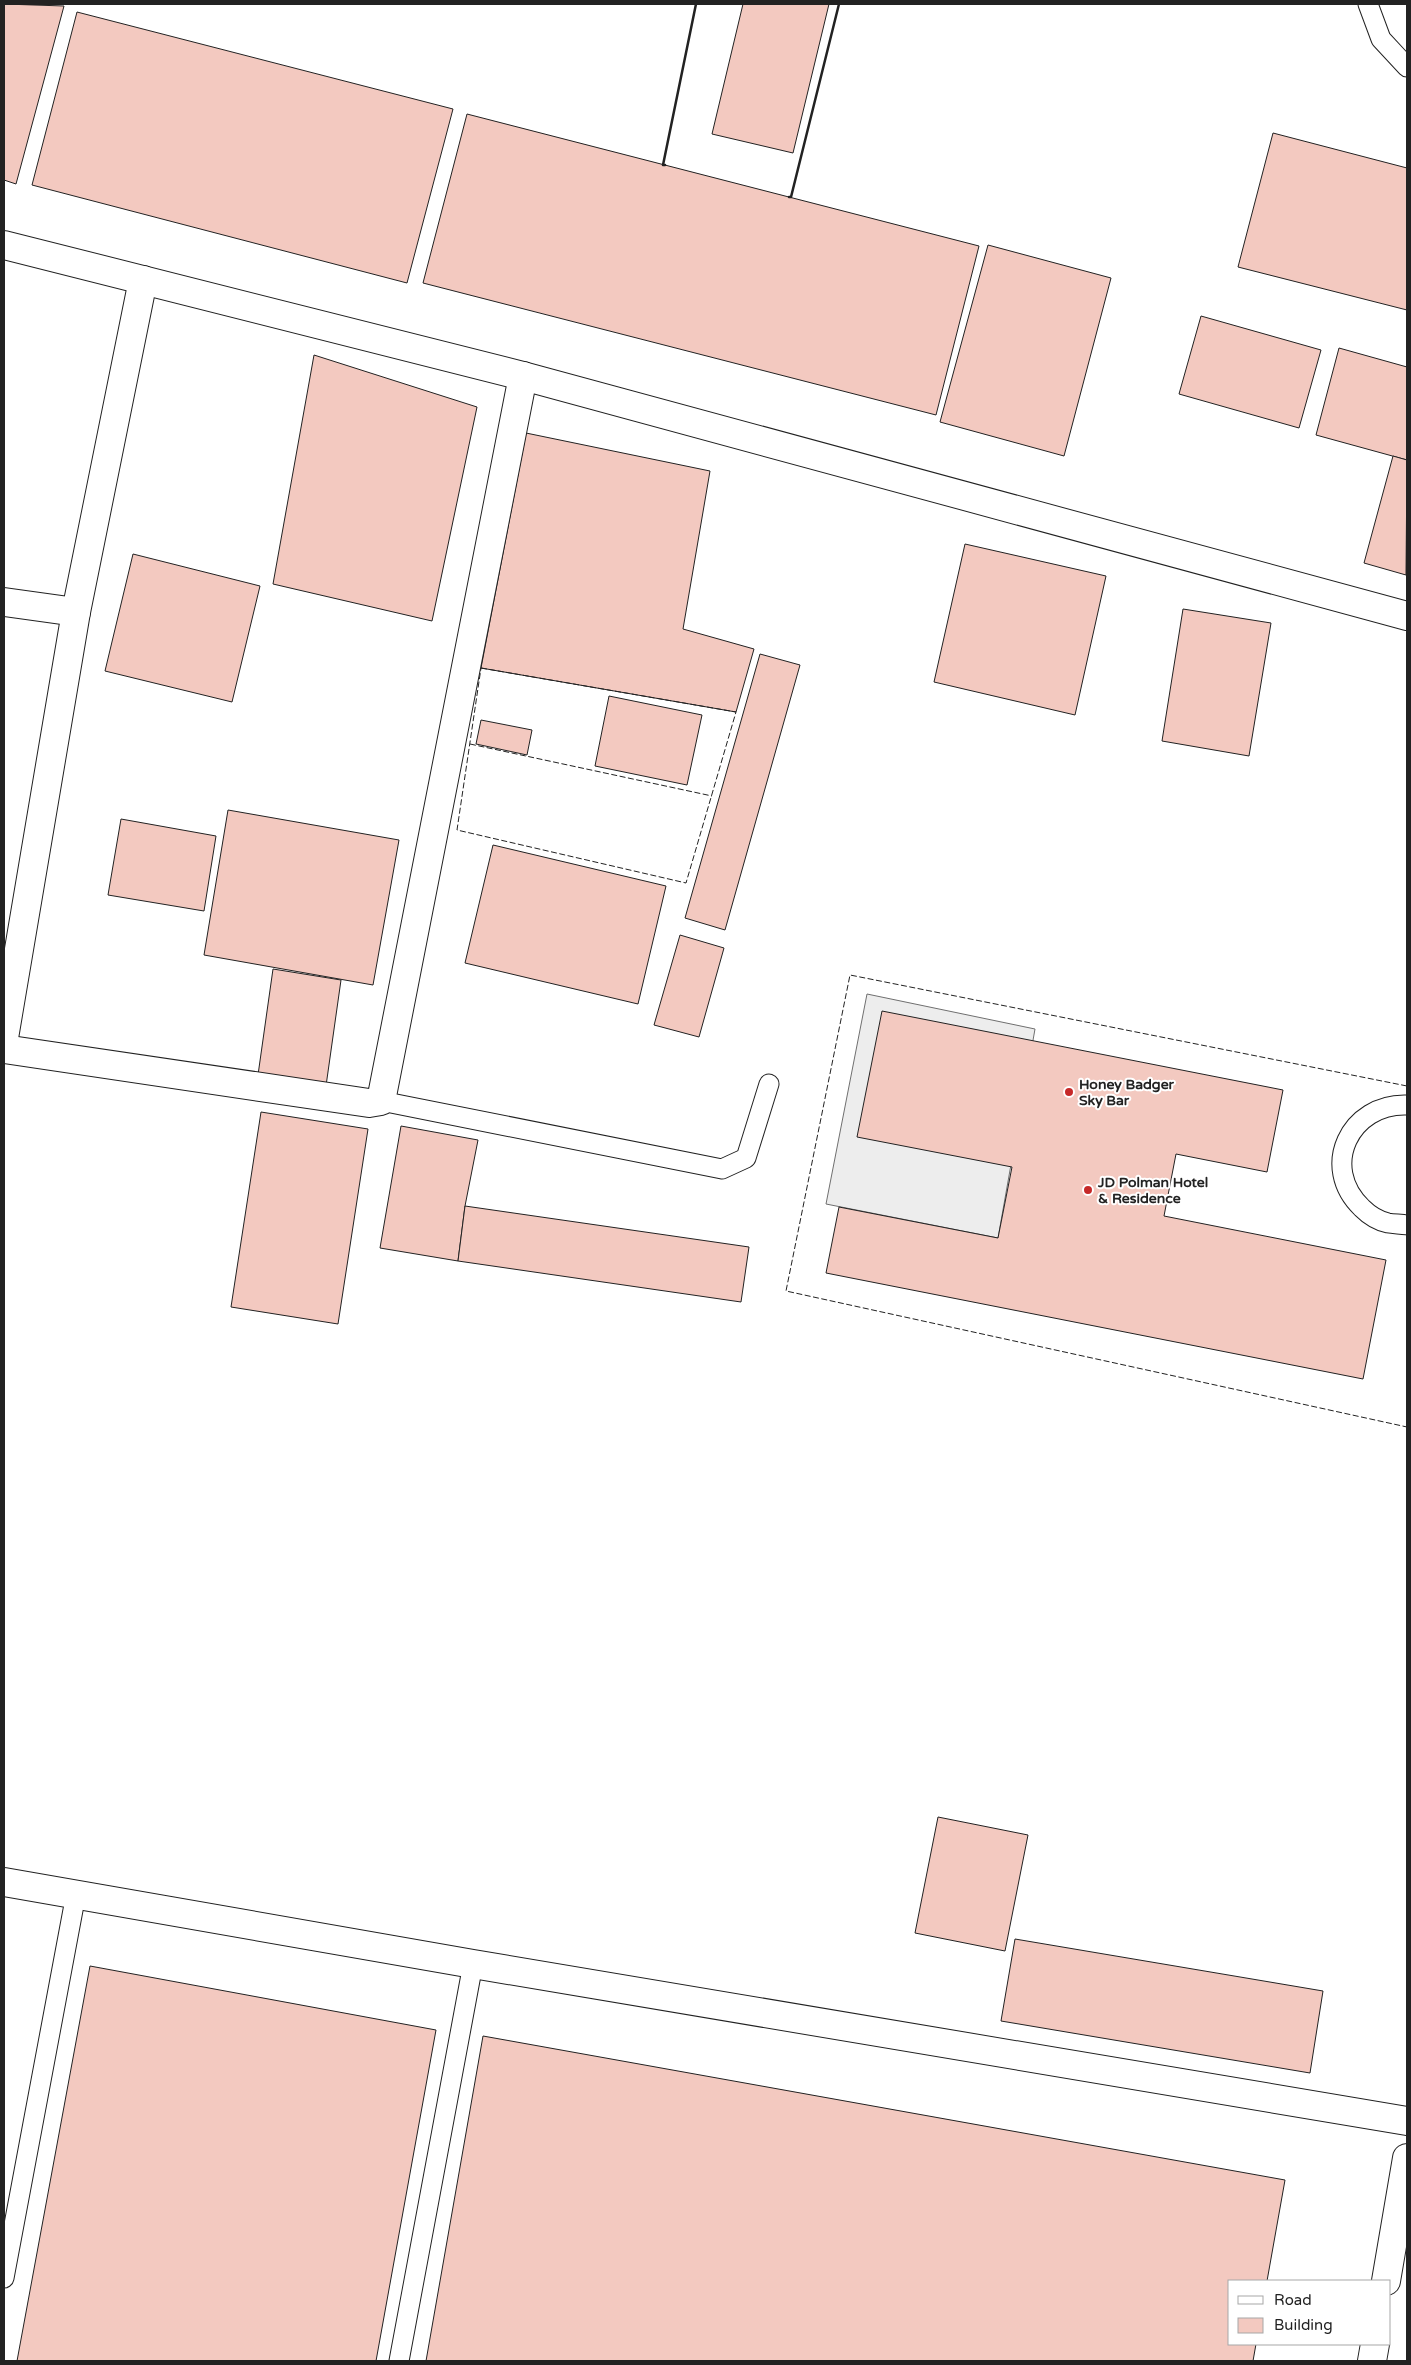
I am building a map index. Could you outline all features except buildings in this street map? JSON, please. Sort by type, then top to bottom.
[{"type":"street","points":[[4,245],[523,376],[1407,616]]},
{"type":"street","points":[[4,1038],[76,612],[143,280]]},
{"type":"street","points":[[4,1049],[368,1103],[382,1101],[523,376]]},
{"type":"street","points":[[4,602],[76,612]]},
{"type":"street","points":[[4,1882],[474,1964],[1407,2121]]},
{"type":"street","points":[[1386,2280],[1407,2158]]},
{"type":"street","points":[[1372,2361],[1375,2345]]},
{"type":"lane","points":[[1368,4],[1381,39],[1407,67]]},
{"type":"lane","points":[[382,1101],[722,1170],[746,1158],[769,1084]]},
{"type":"lane","points":[[1407,1105],[1392,1104],[1374,1111],[1357,1124],[1346,1141],[1342,1161],[1344,1182],[1354,1200],[1368,1214],[1387,1223],[1407,1225]]},
{"type":"lane","points":[[4,2278],[76,1894]]},
{"type":"lane","points":[[399,2361],[474,1964]]},
{"type":"shaded area","points":[[867,994],[1035,1029],[998,1238],[826,1204]]},
{"type":"fence","points":[[481,668],[736,712],[686,883],[457,830],[481,668]]},
{"type":"fence","points":[[470,744],[712,796]]},
{"type":"fence","points":[[1407,1086],[850,975],[786,1291],[1407,1427]]},
{"type":"wall","points":[[665,165],[663,165],[696,4]]},
{"type":"wall","points":[[789,197],[791,197],[839,4]]},
{"type":"place","name":"Honey Badger Sky Bar","points":[[1069,1092]]},
{"type":"place","name":"JD Polman Hotel & Residence","points":[[1088,1190]]}]
